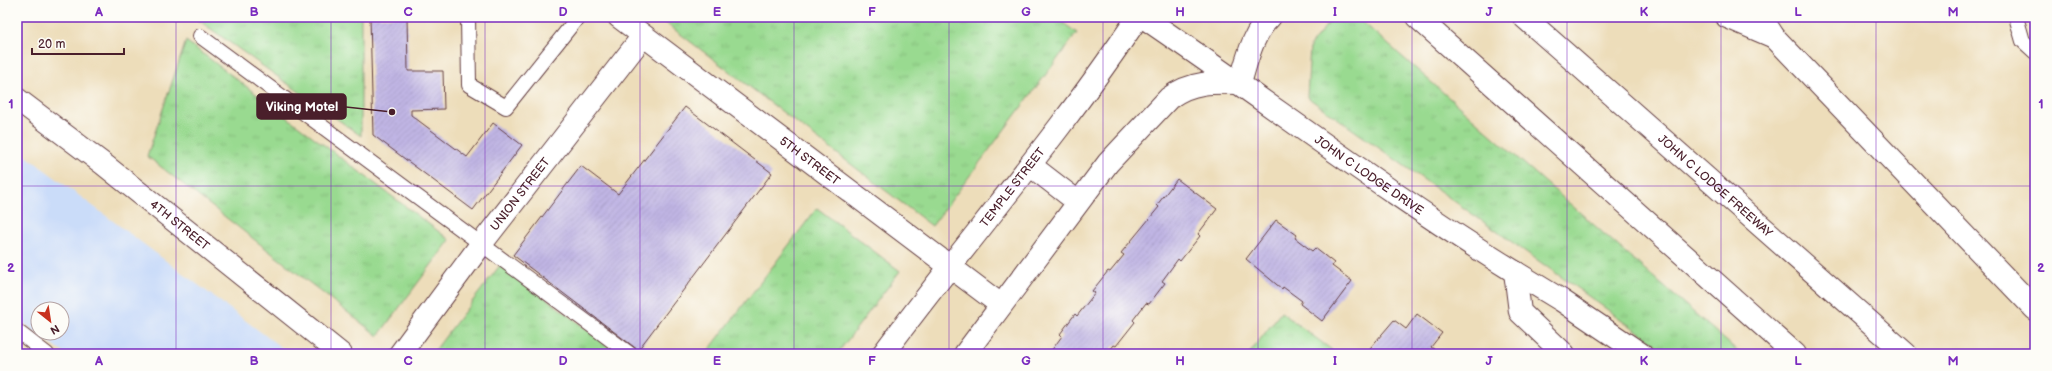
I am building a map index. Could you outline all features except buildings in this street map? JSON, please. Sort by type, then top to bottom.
[{"type":"main road","name":"5TH STREET","points":[[619,17],[1001,305]]},
{"type":"main road","name":"TEMPLE STREET","points":[[882,354],[948,266],[1030,165],[1112,56],[1138,17]]},
{"type":"main road","name":"JOHN C LODGE DRIVE","points":[[1143,17],[1240,83],[1450,232],[1562,300],[1641,354]]},
{"type":"main road","points":[[965,354],[1108,163],[1169,98],[1180,90],[1197,84],[1213,82],[1240,83],[1249,51],[1256,36],[1270,17]]},
{"type":"main road","points":[[1417,17],[1795,354]]},
{"type":"main road","name":"JOHN C LODGE FREEWAY","points":[[1524,17],[1906,354]]},
{"type":"main road","points":[[1727,17],[1774,37]]},
{"type":"main road","points":[[1761,17],[1774,37],[2035,309]]},
{"type":"main road","name":"UNION STREET","points":[[400,354],[482,243],[643,36]]},
{"type":"main road","name":"4TH STREET","points":[[17,99],[102,163],[341,354]]},
{"type":"main road","points":[[1030,165],[1078,202]]},
{"type":"main road","points":[[1515,272],[1520,312],[1564,354]]},
{"type":"lane","points":[[468,17],[469,85],[506,107],[578,17]]},
{"type":"lane","points":[[2016,17],[2023,42],[2035,52]]},
{"type":"lane","points":[[200,36],[482,243],[630,354]]},
{"type":"lane","points":[[17,332],[47,354]]},
{"type":"shaded area","points":[[17,149],[290,354],[65,354],[48,341],[70,341],[70,301],[30,301],[30,328],[17,318]]},
{"type":"green space","points":[[194,17],[361,17],[361,136]]},
{"type":"green space","points":[[658,17],[1055,17],[1077,33],[932,226]]},
{"type":"green space","points":[[1333,17],[1357,17],[1741,354],[1670,354],[1307,97],[1310,46]]},
{"type":"green space","points":[[186,41],[450,240],[378,336],[147,156]]},
{"type":"green space","points":[[817,208],[900,271],[837,354],[706,354]]},
{"type":"green space","points":[[501,264],[619,354],[432,354]]},
{"type":"green space","points":[[1281,312],[1332,350],[1329,354],[1249,354]]},
{"type":"place","name":"Viking Motel","points":[[392,112]]}]
